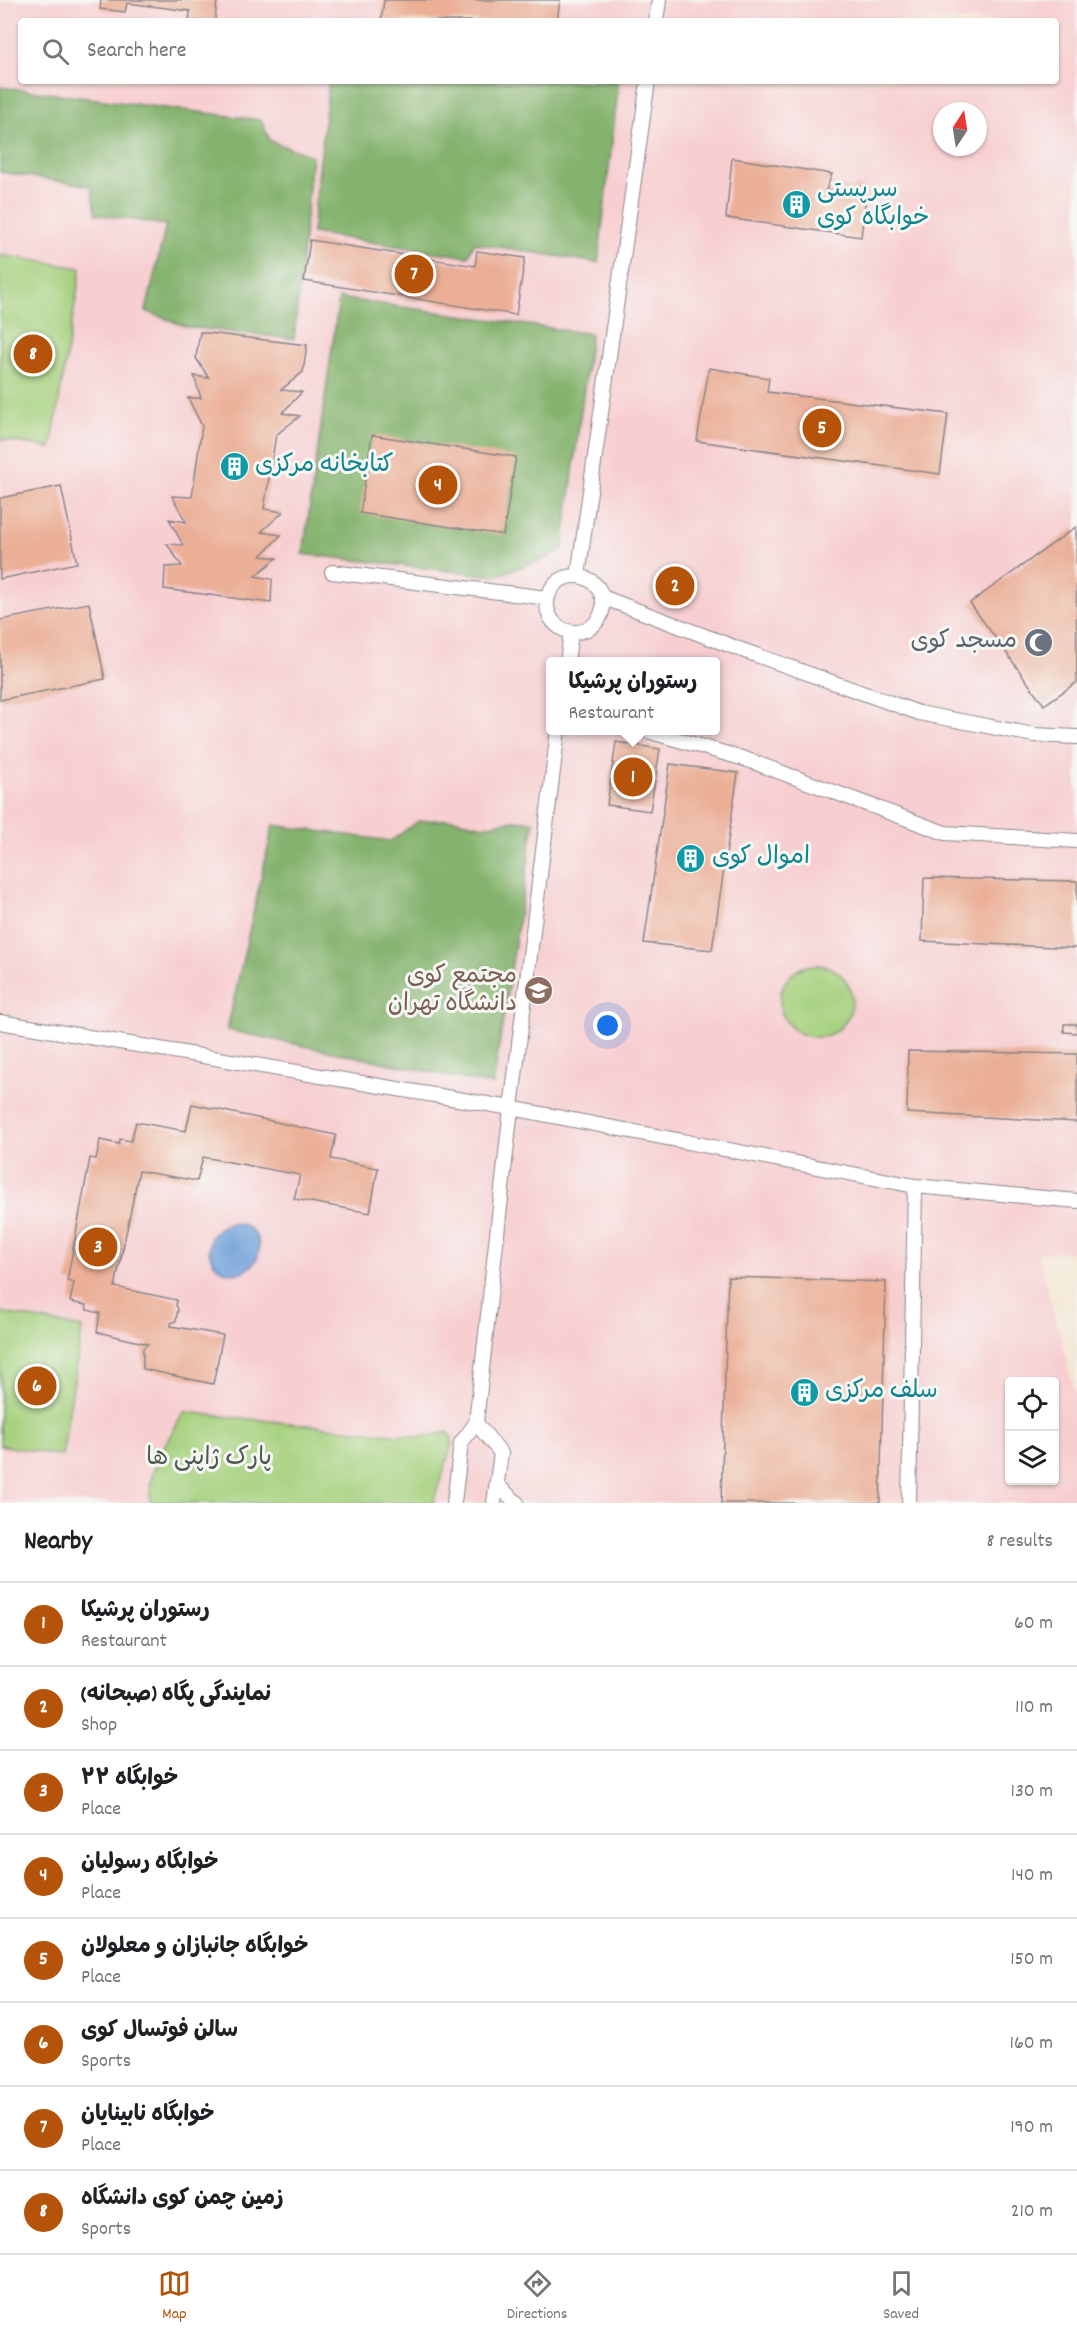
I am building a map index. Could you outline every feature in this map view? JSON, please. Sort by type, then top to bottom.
[{"type":"lane","points":[[657,18],[659,0]]},
{"type":"lane","points":[[578,576],[648,84]]},
{"type":"lane","points":[[332,572],[548,598]]},
{"type":"lane","points":[[602,597],[601,615],[589,628],[571,632],[555,624],[549,616],[548,598],[557,582],[578,576],[592,582],[602,597],[919,713],[1034,735],[1077,737]]},
{"type":"lane","points":[[568,657],[571,632]]},
{"type":"lane","points":[[454,1503],[461,1443],[476,1423],[511,1108],[557,735]]},
{"type":"lane","points":[[661,735],[745,759],[945,833],[1077,841]]},
{"type":"lane","points":[[0,1022],[511,1108],[915,1186],[1077,1202]]},
{"type":"lane","points":[[909,1503],[915,1186]]},
{"type":"lane","points":[[476,1423],[501,1453],[494,1503]]},
{"type":"lane","points":[[496,1484],[517,1503]]},
{"type":"shaded area","name":"مجتمع کوی دانشگاه تهران","points":[[0,0],[1077,0],[1077,1252],[1038,1253],[1077,1400],[1077,1503],[0,1503]]},
{"type":"green space","points":[[329,84],[619,84],[598,263],[474,243],[468,257],[312,233]]},
{"type":"green space","points":[[0,87],[261,120],[270,141],[312,156],[294,339],[187,327],[146,311],[166,225],[96,214],[91,186],[0,172]]},
{"type":"green space","points":[[0,255],[81,268],[51,448],[0,439]]},
{"type":"green space","points":[[339,298],[591,334],[563,549],[547,558],[495,576],[303,554]]},
{"type":"green space","points":[[453,819],[484,826],[514,820],[534,822],[493,1085],[227,1030],[273,825],[391,841],[418,821]]},
{"type":"green space","points":[[823,965],[842,975],[850,987],[852,1001],[850,1015],[842,1027],[830,1035],[809,1037],[790,1027],[782,1015],[780,994],[790,975],[802,967]]},
{"type":"green space","points":[[0,1312],[82,1328],[62,1456],[0,1445]]},
{"type":"green space","name":"پارک ژاپنی ها","points":[[184,1412],[420,1437],[448,1432],[452,1438],[452,1445],[433,1503],[151,1503],[150,1491],[155,1467],[165,1444]]},
{"type":"water","points":[[229,1223],[239,1223],[252,1230],[259,1243],[259,1253],[252,1266],[239,1273],[229,1273],[220,1269],[213,1262],[209,1253],[209,1243],[213,1234],[220,1227]]},
{"type":"building","points":[[101,0],[217,0],[215,18],[189,18],[190,11],[127,3],[125,12],[100,9]]},
{"type":"building","points":[[384,0],[560,0],[557,18],[381,18]]},
{"type":"building","name":"سرپستی خوابگاه کوی","points":[[732,158],[832,174],[826,190],[840,193],[841,187],[853,190],[856,186],[867,188],[861,237],[726,218]]},
{"type":"building","points":[[310,240],[475,266],[477,251],[525,258],[516,315],[304,281]]},
{"type":"building","name":"کتابخانه مرکزی","points":[[200,332],[307,345],[303,372],[281,390],[302,392],[282,413],[300,416],[276,435],[264,509],[283,512],[261,532],[281,535],[261,556],[277,558],[255,576],[272,579],[271,603],[164,589],[165,567],[182,566],[167,544],[183,545],[169,519],[186,522],[172,496],[192,497],[202,426],[188,398],[201,398],[194,376],[209,378],[196,358]]},
{"type":"building","points":[[709,368],[769,378],[767,392],[948,414],[940,474],[697,441]]},
{"type":"building","points":[[372,435],[516,457],[503,535],[360,513]]},
{"type":"building","points":[[61,486],[77,563],[0,579],[0,498]]},
{"type":"building","name":"مسجد کوی","points":[[1076,527],[1077,682],[1044,705],[970,603]]},
{"type":"building","points":[[89,603],[105,679],[0,700],[0,620]]},
{"type":"building","points":[[616,742],[660,749],[650,811],[607,805]]},
{"type":"building","name":"اموال کوی","points":[[670,764],[738,773],[712,950],[644,943]]},
{"type":"building","points":[[924,878],[1077,881],[1077,948],[922,941]]},
{"type":"building","points":[[1064,1024],[1077,1024],[1077,1033],[1064,1032]]},
{"type":"building","points":[[908,1051],[1077,1054],[1077,1122],[907,1113]]},
{"type":"building","points":[[192,1104],[336,1135],[331,1159],[378,1168],[370,1213],[294,1199],[300,1175],[203,1157],[197,1181],[139,1171],[115,1287],[177,1300],[176,1321],[171,1323],[171,1326],[223,1335],[213,1384],[143,1369],[143,1348],[148,1344],[97,1332],[100,1313],[87,1310],[86,1305],[70,1302],[74,1283],[67,1281],[90,1158],[96,1159],[100,1140],[119,1144],[120,1139],[131,1141],[136,1122],[186,1131]]},
{"type":"building","name":"سلف مرکزی","points":[[728,1277],[886,1282],[880,1503],[721,1503]]},
{"type":"place","name":"سرپستی خوابگاه کوی","points":[[796,205]]},
{"type":"place","name":"خوابگاه نابینایان","points":[[414,274]]},
{"type":"place","name":"زمین چمن کوی دانشگاه","points":[[33,354]]},
{"type":"place","name":"خوابگاه جانبازان و معلولان","points":[[822,428]]},
{"type":"place","name":"کتابخانه مرکزی","points":[[234,466]]},
{"type":"place","name":"خوابگاه رسولیان","points":[[438,485]]},
{"type":"place","name":"نمایندگی پگاه (صبحانه)","points":[[675,586]]},
{"type":"place","name":"مسجد کوی","points":[[1038,642]]},
{"type":"place","name":"رستوران پرشیکا","points":[[633,777]]},
{"type":"place","name":"اموال کوی","points":[[691,858]]},
{"type":"place","name":"مجتمع کوی دانشگاه تهران","points":[[538,991]]},
{"type":"place","name":"خوابگاه ۲۲","points":[[98,1247]]},
{"type":"place","name":"سالن فوتسال کوی","points":[[37,1386]]},
{"type":"place","name":"سلف مرکزی","points":[[804,1392]]}]
